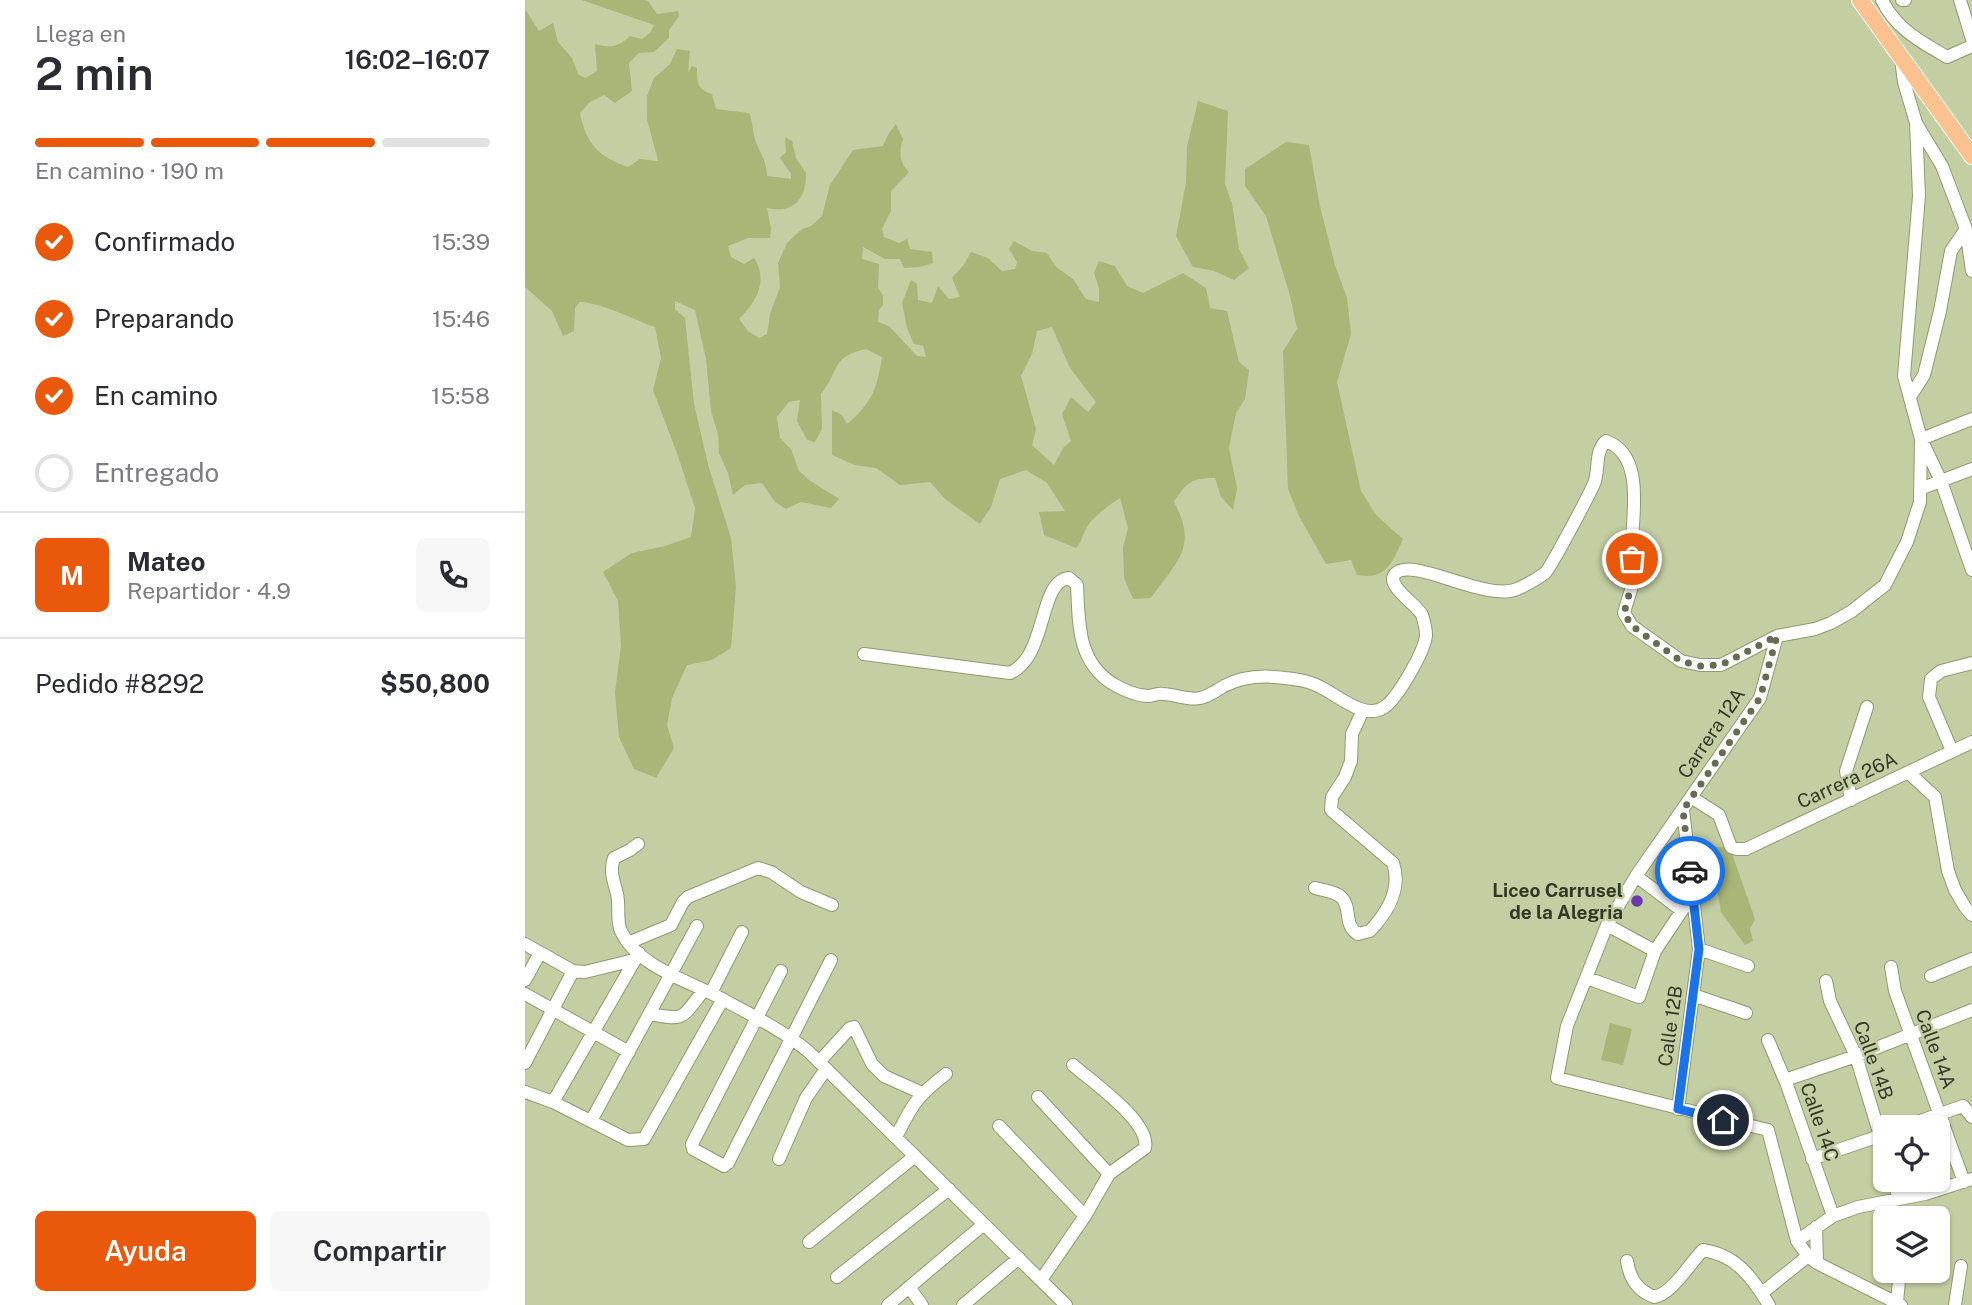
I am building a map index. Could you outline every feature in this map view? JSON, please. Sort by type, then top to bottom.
[{"type":"main road","points":[[1860,0],[1972,156]]},
{"type":"street","points":[[1882,0],[1901,27],[1947,57],[1972,46]]},
{"type":"street","points":[[1960,0],[1972,38]]},
{"type":"street","points":[[1901,59],[1904,82],[1916,123],[1919,196],[1905,376],[1921,439],[1941,481],[1972,569]]},
{"type":"street","points":[[1916,123],[1942,166],[1965,229],[1972,271]]},
{"type":"street","points":[[1910,397],[1924,375],[1951,251],[1965,229]]},
{"type":"street","points":[[1921,439],[1972,419]]},
{"type":"street","points":[[864,654],[1010,673],[1020,668],[1030,655],[1052,588],[1063,579],[1069,578],[1077,585],[1079,625],[1086,653],[1098,675],[1121,688],[1146,696],[1163,693],[1200,699],[1231,683],[1255,676],[1285,678],[1313,683],[1363,710],[1380,710],[1388,704],[1420,653],[1426,637],[1421,613],[1394,588],[1395,575],[1402,570],[1423,572],[1480,589],[1503,592],[1514,590],[1546,572],[1594,484],[1601,447],[1607,442],[1614,444],[1623,454],[1630,468],[1634,492],[1634,576],[1624,613],[1632,626],[1681,661],[1700,666],[1721,665],[1777,636],[1831,623],[1885,585],[1916,518],[1920,489],[1921,439]]},
{"type":"street","points":[[1920,489],[1972,469]]},
{"type":"street","name":"Carrera 12A","points":[[1678,1109],[1557,1078],[1567,1026],[1607,925],[1636,876],[1760,698],[1777,636]]},
{"type":"street","points":[[1952,751],[1929,697],[1931,679],[1941,671],[1972,663]]},
{"type":"street","points":[[1851,800],[1846,771],[1867,707]]},
{"type":"street","points":[[1315,888],[1344,900],[1348,924],[1358,934],[1370,931],[1393,900],[1396,870],[1393,863],[1331,810],[1332,797],[1345,777],[1351,761],[1352,734],[1363,710]]},
{"type":"street","name":"Carrera 26A","points":[[1691,797],[1720,815],[1731,846],[1746,849],[1972,742]]},
{"type":"street","points":[[1909,773],[1935,797],[1948,872],[1960,899],[1972,915]]},
{"type":"street","name":"Calle 12B","points":[[1678,1109],[1699,949],[1683,810]]},
{"type":"street","points":[[638,844],[614,858],[611,866],[617,895],[619,928],[636,957],[713,994],[793,1038],[1019,1258],[1041,1280],[1057,1302]]},
{"type":"street","points":[[628,943],[671,925],[688,897],[758,868],[771,872],[801,892],[832,905]]},
{"type":"street","points":[[1636,876],[1681,910]]},
{"type":"street","points":[[1587,978],[1639,997],[1655,951],[1693,894]]},
{"type":"street","points":[[1607,925],[1655,951]]},
{"type":"street","points":[[591,1121],[697,926]]},
{"type":"street","points":[[525,1092],[553,1102],[628,1140],[644,1139],[741,932]]},
{"type":"street","points":[[525,944],[573,971],[585,972],[636,957]]},
{"type":"street","points":[[1699,949],[1748,966]]},
{"type":"street","points":[[525,980],[540,953]]},
{"type":"street","points":[[553,1102],[636,957]]},
{"type":"street","points":[[1931,976],[1972,959]]},
{"type":"street","points":[[781,971],[692,1144],[693,1149],[724,1166],[729,1163],[831,960]]},
{"type":"street","name":"Calle 14A","points":[[1891,967],[1895,991],[1910,1034],[1939,1114],[1968,1180]]},
{"type":"street","points":[[525,1063],[573,971]]},
{"type":"street","name":"Calle 14B","points":[[1826,981],[1831,1001],[1856,1056],[1875,1115]]},
{"type":"street","points":[[525,994],[629,1052]]},
{"type":"street","points":[[650,1014],[676,1019],[713,994]]},
{"type":"street","points":[[1693,995],[1746,1013]]},
{"type":"street","points":[[1785,1080],[1856,1056],[1972,1010]]},
{"type":"street","points":[[779,1159],[822,1066],[850,1028],[854,1027],[873,1064],[884,1076],[922,1093]]},
{"type":"street","name":"Calle 14C","points":[[1768,1041],[1785,1080],[1833,1216]]},
{"type":"street","points":[[1041,1280],[1085,1216],[1109,1174],[1145,1148],[1145,1135],[1134,1118],[1073,1065]]},
{"type":"street","points":[[896,1138],[922,1093],[946,1074]]},
{"type":"street","points":[[1038,1097],[1109,1174]]},
{"type":"street","points":[[1939,1114],[1963,1106],[1972,1117]]},
{"type":"street","points":[[1678,1109],[1767,1130],[1797,1241],[1812,1259],[1899,1304],[1900,1283]]},
{"type":"street","points":[[999,1126],[1085,1216]]},
{"type":"street","points":[[1812,1159],[1873,1138]]},
{"type":"street","points":[[809,1242],[915,1156]]},
{"type":"street","points":[[1797,1241],[1833,1216],[1925,1194],[1968,1180]]},
{"type":"street","points":[[837,1278],[949,1189]]},
{"type":"street","points":[[1897,1192],[1899,1199]]},
{"type":"street","points":[[888,1305],[984,1224]]},
{"type":"street","points":[[1627,1261],[1629,1273],[1637,1287],[1654,1297],[1661,1296],[1672,1287],[1703,1250],[1721,1253],[1733,1261],[1765,1299],[1812,1259],[1816,1227]]},
{"type":"street","points":[[963,1305],[1019,1258]]},
{"type":"street","points":[[1955,1305],[1961,1266]]},
{"type":"street","points":[[909,1287],[922,1305]]},
{"type":"green space","points":[[582,0],[645,0],[657,14],[678,11],[679,16],[669,30],[669,38],[654,52],[639,53],[629,63],[632,91],[615,103],[604,95],[590,102],[580,113],[586,133],[601,153],[628,167],[640,159],[658,161],[647,119],[647,96],[654,78],[670,64],[677,49],[690,51],[688,72],[692,66],[697,68],[699,84],[703,90],[712,94],[716,109],[749,113],[767,176],[791,179],[791,174],[780,158],[786,152],[785,137],[792,141],[796,158],[806,173],[801,197],[784,209],[767,208],[770,238],[748,238],[728,246],[731,257],[744,264],[754,258],[758,267],[758,291],[751,306],[739,319],[748,331],[759,338],[767,334],[770,314],[780,287],[778,263],[787,243],[822,216],[830,185],[853,150],[883,146],[896,124],[903,139],[902,161],[909,172],[891,191],[891,211],[882,229],[884,237],[899,243],[907,239],[910,249],[932,252],[933,263],[904,268],[900,259],[885,259],[863,247],[862,259],[879,264],[878,287],[883,296],[883,305],[879,310],[878,322],[889,326],[917,356],[926,357],[923,346],[914,344],[907,328],[902,303],[911,280],[917,284],[918,300],[932,303],[938,286],[949,299],[960,297],[952,278],[971,252],[988,258],[1002,271],[1015,269],[1017,262],[1009,249],[1014,241],[1032,251],[1047,253],[1056,267],[1073,279],[1086,299],[1099,302],[1099,288],[1094,273],[1099,261],[1115,266],[1127,286],[1143,293],[1183,273],[1206,288],[1210,308],[1227,311],[1239,362],[1249,370],[1245,399],[1236,413],[1229,448],[1237,488],[1233,510],[1221,497],[1215,478],[1200,479],[1182,490],[1174,502],[1184,532],[1181,554],[1151,598],[1133,599],[1124,578],[1123,547],[1128,528],[1120,498],[1092,520],[1076,548],[1044,535],[1039,512],[1065,511],[1047,483],[1026,470],[1000,479],[991,507],[980,524],[945,499],[930,482],[900,485],[876,468],[855,465],[832,455],[832,410],[842,415],[847,424],[868,402],[878,378],[882,357],[866,349],[841,360],[821,394],[822,429],[815,442],[807,440],[797,421],[800,400],[789,402],[777,417],[780,438],[791,449],[799,471],[839,499],[831,508],[801,502],[786,509],[775,502],[762,483],[745,485],[733,495],[728,473],[719,453],[718,434],[711,411],[706,359],[695,310],[675,301],[675,309],[685,318],[694,404],[709,468],[731,538],[736,587],[731,648],[712,660],[687,665],[672,698],[667,725],[674,748],[656,778],[634,769],[619,737],[615,693],[621,646],[618,601],[603,572],[632,553],[691,537],[695,508],[653,390],[661,358],[655,327],[608,308],[580,302],[575,308],[574,331],[563,336],[552,311],[525,287],[525,9],[539,31],[553,23],[558,42],[572,58],[578,74],[585,78],[597,71],[595,44],[614,46],[630,36],[642,39],[650,33],[654,25]],"holes":[[[1052,327],[1070,368],[1096,402],[1088,412],[1071,397],[1062,414],[1071,441],[1063,448],[1054,465],[1032,445],[1036,429],[1021,376],[1032,354],[1037,331]]]},
{"type":"green space","points":[[1198,101],[1228,111],[1225,184],[1232,203],[1239,249],[1249,268],[1234,280],[1214,271],[1193,267],[1176,236],[1186,183],[1187,146]]},
{"type":"green space","points":[[1286,142],[1309,145],[1319,202],[1335,265],[1347,298],[1351,334],[1337,382],[1361,491],[1376,515],[1403,539],[1392,562],[1375,575],[1357,575],[1351,560],[1326,564],[1299,516],[1288,489],[1283,351],[1297,329],[1266,216],[1245,186],[1245,169]]},
{"type":"green space","points":[[1710,846],[1730,848],[1755,919],[1750,929],[1753,941],[1745,945],[1721,912]]},
{"type":"green space","points":[[1610,1023],[1632,1029],[1623,1065],[1601,1060]]},
{"type":"way so far","points":[[1632,559],[1634,576],[1624,613],[1632,626],[1681,661],[1700,666],[1721,665],[1777,636],[1760,698],[1683,810],[1690,871]]},
{"type":"place","name":"Liceo Carrusel de la Alegria","points":[[1637,901]]},
{"type":"route","points":[[1690,871],[1699,949],[1678,1109],[1723,1120]]}]
